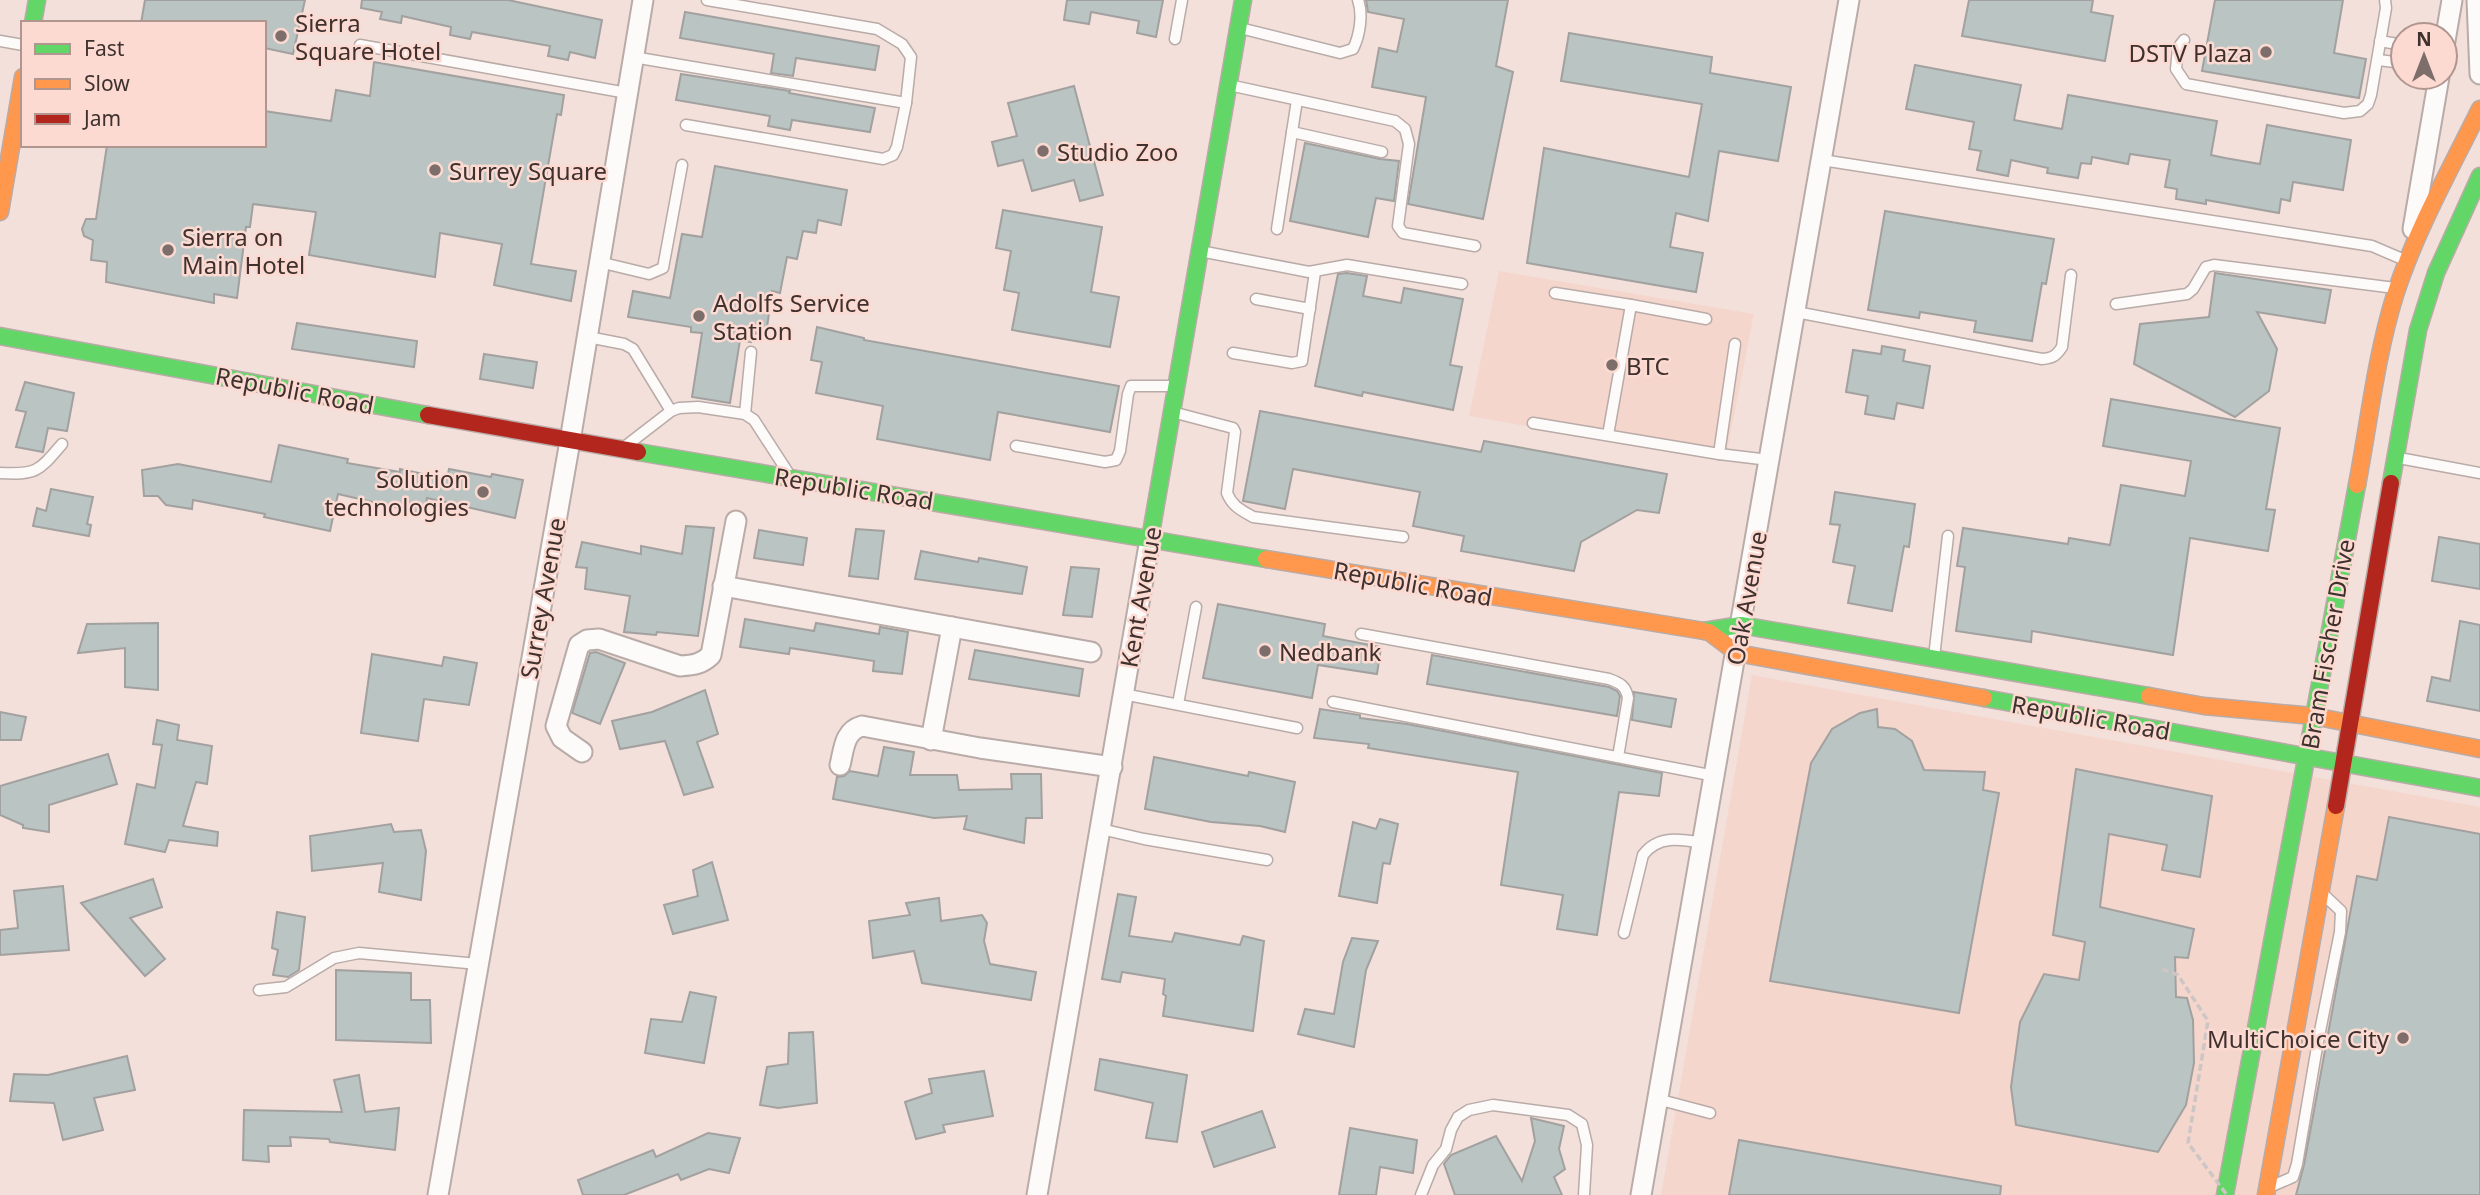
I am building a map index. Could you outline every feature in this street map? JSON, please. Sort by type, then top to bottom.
[{"type":"main road","points":[[33,21],[37,0]]},
{"type":"main road","name":"Kent Avenue","points":[[1150,539],[1243,0]]},
{"type":"main road","points":[[0,212],[21,89]]},
{"type":"main road","name":"Bram Fischer Drive","points":[[2226,1195],[2384,336],[2396,288],[2407,261],[2480,109]]},
{"type":"main road","name":"Bram Fischer Drive","points":[[2266,1191],[2344,764],[2372,587],[2418,330],[2436,273],[2480,176]]},
{"type":"main road","name":"Republic Road","points":[[0,335],[570,441],[1150,539],[1709,632],[1741,625],[2204,706],[2313,716],[2480,749]]},
{"type":"main road","name":"Republic Road","points":[[1709,632],[1737,653],[2480,788]]},
{"type":"street","name":"Surrey Avenue","points":[[438,1195],[570,441],[643,0]]},
{"type":"street","name":"Oak Avenue","points":[[1641,1195],[1849,0]]},
{"type":"street","points":[[2448,21],[2452,0]]},
{"type":"street","points":[[2477,0],[2480,74]]},
{"type":"street","points":[[2407,261],[2437,91]]},
{"type":"street","points":[[582,752],[562,738],[556,726],[579,645],[587,640],[599,639],[680,666],[704,662],[711,655],[736,521]]},
{"type":"street","name":"Kent Avenue","points":[[1037,1195],[1150,539]]},
{"type":"street","points":[[723,586],[1091,652]]},
{"type":"street","points":[[932,740],[952,627]]},
{"type":"street","points":[[840,765],[848,734],[853,728],[862,726],[932,740],[1112,767]]},
{"type":"lane","points":[[686,125],[883,159],[893,155],[897,147],[906,103],[911,57],[902,44],[877,29],[707,0]]},
{"type":"lane","points":[[1175,39],[1182,0]]},
{"type":"lane","points":[[1239,27],[1340,53],[1347,52],[1353,49],[1357,41],[1361,8],[1358,0]]},
{"type":"lane","points":[[2184,40],[2178,48],[2176,69],[2186,84],[2344,113],[2360,111],[2368,104],[2378,60],[2385,0]]},
{"type":"lane","points":[[0,41],[21,45]]},
{"type":"lane","points":[[2381,41],[2389,42]]},
{"type":"lane","points":[[360,44],[627,93]]},
{"type":"lane","points":[[633,57],[906,103]]},
{"type":"lane","points":[[2378,60],[2389,61]]},
{"type":"lane","points":[[1228,85],[1395,121],[1409,136],[1398,226],[1403,233],[1475,246]]},
{"type":"lane","points":[[1277,229],[1297,100]]},
{"type":"lane","points":[[1292,132],[1382,152]]},
{"type":"lane","points":[[1822,160],[2372,246],[2407,261]]},
{"type":"lane","points":[[599,262],[649,275],[663,268],[682,165]]},
{"type":"lane","points":[[1200,250],[1315,272],[1347,265],[1462,284]]},
{"type":"lane","points":[[2116,304],[2187,294],[2206,267],[2214,265],[2396,288]]},
{"type":"lane","points":[[1233,353],[1292,363],[1302,361],[1315,272]]},
{"type":"lane","points":[[1796,312],[2042,359],[2051,358],[2056,356],[2062,347],[2071,275]]},
{"type":"lane","points":[[1555,293],[1706,320]]},
{"type":"lane","points":[[1256,299],[1310,309]]},
{"type":"lane","points":[[1608,435],[1632,305]]},
{"type":"lane","points":[[587,337],[624,344],[633,349],[671,411]]},
{"type":"lane","points":[[1719,454],[1735,344]]},
{"type":"lane","points":[[745,414],[751,352]]},
{"type":"lane","points":[[1016,446],[1105,462],[1116,460],[1120,451],[1131,386],[1177,386]]},
{"type":"lane","points":[[621,450],[671,411],[687,406],[745,414],[759,426],[791,478]]},
{"type":"lane","points":[[1172,412],[1233,428],[1235,432],[1227,494],[1231,503],[1242,511],[1253,516],[1403,537]]},
{"type":"lane","points":[[1533,423],[1770,460]]},
{"type":"lane","points":[[0,473],[23,474],[42,468],[62,443]]},
{"type":"lane","points":[[2395,457],[2480,473]]},
{"type":"lane","points":[[1934,660],[1948,536]]},
{"type":"lane","points":[[1178,704],[1196,607]]},
{"type":"lane","points":[[1360,634],[1609,679],[1622,684],[1628,698],[1618,757]]},
{"type":"lane","points":[[1123,694],[1297,728]]},
{"type":"lane","points":[[1333,702],[1715,776]]},
{"type":"lane","points":[[1101,829],[1267,860]]},
{"type":"lane","points":[[1624,933],[1643,855],[1650,846],[1676,838],[1703,843]]},
{"type":"lane","points":[[2266,1191],[2293,1177],[2297,1164],[2340,932],[2342,911],[2321,893]]},
{"type":"lane","points":[[259,990],[286,987],[334,958],[359,953],[478,964]]},
{"type":"lane","points":[[1657,1099],[1710,1113]]},
{"type":"lane","points":[[1420,1195],[1433,1165],[1446,1149],[1451,1129],[1458,1117],[1469,1110],[1493,1105],[1569,1115],[1582,1124],[1587,1145],[1584,1195]]},
{"type":"path","points":[[2162,969],[2178,975],[2208,1021],[2188,1143],[2226,1195]]},
{"type":"shaded area","name":"BTC","points":[[1499,271],[1754,314],[1725,461],[1469,416]]},
{"type":"shaded area","points":[[1752,675],[2480,807],[2480,1195],[1661,1195]]},
{"type":"building","name":"Sierra Square Hotel","points":[[145,0],[305,0],[293,54],[266,48],[266,21],[141,21]]},
{"type":"building","points":[[362,0],[508,0],[602,20],[595,58],[570,52],[568,60],[548,56],[550,46],[472,32],[470,39],[450,35],[451,27],[402,16],[401,23],[380,19],[382,12],[361,8]]},
{"type":"building","points":[[1067,0],[1163,0],[1156,37],[1137,33],[1139,21],[1091,12],[1089,24],[1064,20]]},
{"type":"building","points":[[1366,0],[1508,0],[1496,66],[1513,72],[1483,219],[1408,204],[1426,97],[1372,87],[1379,48],[1397,52],[1404,19],[1368,12]]},
{"type":"building","points":[[1969,0],[2093,0],[2091,12],[2113,16],[2105,61],[1962,36]]},
{"type":"building","name":"DSTV Plaza","points":[[2215,0],[2343,0],[2334,53],[2366,59],[2359,98],[2202,71]]},
{"type":"building","points":[[685,12],[879,46],[875,70],[796,58],[793,76],[771,73],[774,54],[680,38]]},
{"type":"building","points":[[1569,33],[1712,57],[1710,73],[1791,87],[1778,161],[1719,151],[1708,221],[1676,213],[1670,247],[1703,253],[1696,292],[1527,263],[1544,148],[1689,177],[1702,104],[1561,81]]},
{"type":"building","points":[[374,62],[564,95],[561,115],[557,114],[531,264],[576,271],[571,301],[494,285],[502,244],[440,233],[435,277],[309,255],[316,212],[253,204],[250,227],[246,227],[237,298],[214,294],[214,303],[106,282],[107,262],[91,260],[93,240],[84,236],[82,229],[86,219],[96,219],[107,147],[266,147],[266,111],[331,121],[336,90],[370,96]]},
{"type":"building","points":[[1915,65],[2021,85],[2014,120],[2062,129],[2068,95],[2217,121],[2211,155],[2225,158],[2260,164],[2267,125],[2351,140],[2343,190],[2293,182],[2290,201],[2281,199],[2279,213],[2206,200],[2206,204],[2176,199],[2177,189],[2165,187],[2170,160],[2130,154],[2128,164],[2092,157],[2091,164],[2081,163],[2078,178],[2047,173],[2048,168],[2011,160],[2008,176],[1977,170],[1981,151],[1969,149],[1974,122],[1906,109]]},
{"type":"building","points":[[681,74],[875,108],[870,132],[792,120],[790,130],[768,126],[770,116],[676,100]]},
{"type":"building","name":"Studio Zoo","points":[[1074,86],[1103,195],[1080,201],[1074,180],[1032,191],[1023,160],[998,166],[992,142],[1017,136],[1008,103]]},
{"type":"building","points":[[1305,143],[1399,161],[1394,201],[1376,198],[1368,237],[1290,221]]},
{"type":"building","points":[[715,166],[847,190],[841,225],[818,220],[816,233],[803,231],[797,259],[787,257],[780,293],[772,291],[766,335],[752,333],[751,342],[740,340],[730,403],[692,397],[702,333],[691,332],[691,327],[628,317],[633,291],[670,298],[682,234],[702,237]]},
{"type":"building","points":[[1003,210],[1102,227],[1091,292],[1119,297],[1110,347],[1012,330],[1019,293],[1004,290],[1011,251],[996,248]]},
{"type":"building","points":[[1885,211],[2054,239],[2046,284],[2042,283],[2032,341],[1974,332],[1976,321],[1920,312],[1919,318],[1868,310]]},
{"type":"building","points":[[2215,273],[2331,290],[2325,323],[2257,312],[2277,349],[2269,391],[2235,417],[2134,364],[2140,324],[2209,317]]},
{"type":"building","points":[[1338,274],[1367,276],[1363,296],[1401,303],[1404,288],[1463,299],[1450,365],[1462,367],[1453,410],[1363,392],[1362,396],[1315,386]]},
{"type":"building","points":[[297,323],[417,341],[414,367],[292,349]]},
{"type":"building","points":[[817,327],[864,340],[1119,386],[1110,432],[998,412],[990,460],[877,439],[883,406],[816,393],[822,362],[811,360]]},
{"type":"building","points":[[1882,346],[1905,350],[1903,361],[1930,366],[1923,408],[1897,403],[1894,419],[1865,414],[1868,396],[1846,392],[1853,350],[1881,354]]},
{"type":"building","points":[[484,354],[537,362],[533,388],[480,379]]},
{"type":"building","points":[[25,382],[74,393],[67,431],[48,428],[43,452],[16,447],[26,412],[16,410]]},
{"type":"building","points":[[2111,399],[2280,428],[2266,509],[2275,510],[2268,551],[2190,538],[2173,655],[2032,631],[2031,642],[1956,631],[1965,567],[1957,566],[1963,528],[2068,544],[2069,538],[2110,545],[2121,485],[2185,496],[2191,461],[2103,446]]},
{"type":"building","points":[[1260,411],[1481,452],[1484,441],[1667,474],[1659,513],[1637,510],[1581,542],[1574,571],[1461,551],[1464,536],[1413,526],[1420,492],[1293,469],[1285,509],[1243,501]]},
{"type":"building","points":[[279,445],[348,459],[347,463],[400,472],[400,469],[447,479],[449,469],[523,480],[515,518],[427,498],[424,514],[338,494],[330,531],[264,517],[265,514],[193,500],[192,509],[166,505],[158,496],[144,496],[142,470],[178,464],[271,482]]},
{"type":"building","points":[[51,489],[93,497],[87,524],[91,525],[89,536],[33,526],[37,508],[46,511]]},
{"type":"building","points":[[1835,492],[1915,504],[1909,547],[1904,546],[1892,611],[1848,603],[1855,566],[1833,562],[1840,525],[1830,524]]},
{"type":"building","points":[[686,526],[714,528],[698,636],[624,632],[630,596],[585,589],[587,568],[576,567],[582,542],[641,554],[641,546],[682,554]]},
{"type":"building","points":[[856,529],[884,531],[878,579],[849,576]]},
{"type":"building","points":[[759,530],[807,538],[803,565],[754,558]]},
{"type":"building","points":[[2439,537],[2480,544],[2480,589],[2432,581]]},
{"type":"building","points":[[921,551],[978,562],[979,558],[1027,567],[1022,594],[915,579]]},
{"type":"building","points":[[1071,567],[1099,569],[1092,617],[1063,615]]},
{"type":"building","name":"Nedbank","points":[[1218,604],[1325,624],[1323,636],[1381,647],[1377,674],[1318,665],[1312,698],[1203,678]]},
{"type":"building","points":[[745,619],[814,631],[816,623],[879,634],[880,627],[908,632],[902,674],[873,671],[874,661],[790,648],[789,654],[740,647]]},
{"type":"building","points":[[2460,621],[2480,625],[2480,711],[2427,701],[2432,677],[2450,681]]},
{"type":"building","points":[[158,623],[158,690],[125,687],[125,648],[78,653],[87,624]]},
{"type":"building","points":[[975,650],[1083,669],[1079,696],[969,679]]},
{"type":"building","points":[[596,652],[625,663],[600,724],[572,713],[590,653]]},
{"type":"building","points":[[372,654],[442,666],[444,657],[477,663],[469,705],[424,699],[418,741],[361,733]]},
{"type":"building","points":[[1432,655],[1609,687],[1620,696],[1617,716],[1427,684]]},
{"type":"building","points":[[705,690],[718,734],[697,742],[713,787],[684,795],[665,741],[620,749],[612,721],[652,712]]},
{"type":"building","points":[[1634,692],[1676,699],[1671,727],[1632,720]]},
{"type":"building","points":[[1320,709],[1662,773],[1659,796],[1619,792],[1597,935],[1557,929],[1563,895],[1501,885],[1518,772],[1368,748],[1369,744],[1314,738]]},
{"type":"building","points":[[1877,709],[1878,727],[1895,729],[1912,741],[1924,770],[1985,772],[1983,790],[1999,793],[1959,1013],[1770,981],[1811,763],[1832,729],[1860,713]]},
{"type":"building","points":[[0,712],[26,717],[21,740],[0,740]]},
{"type":"building","points":[[157,720],[179,725],[177,740],[212,746],[207,784],[196,782],[183,826],[218,832],[217,846],[169,840],[165,852],[125,844],[137,784],[155,788],[162,745],[153,744]]},
{"type":"building","points":[[884,747],[914,752],[910,775],[957,775],[959,790],[1012,789],[1011,774],[1041,774],[1042,818],[1026,818],[1024,843],[964,829],[967,816],[934,818],[833,799],[837,777],[850,771],[878,776]]},
{"type":"building","points":[[108,754],[117,784],[49,805],[49,832],[23,828],[23,825],[0,815],[0,786]]},
{"type":"building","points":[[1154,757],[1248,776],[1249,772],[1295,782],[1285,832],[1260,826],[1211,822],[1145,809]]},
{"type":"building","points":[[2076,769],[2212,796],[2200,877],[2162,870],[2167,845],[2109,834],[2100,907],[2194,929],[2188,958],[2175,957],[2176,997],[2187,998],[2193,1020],[2194,1063],[2186,1105],[2158,1152],[2016,1125],[2011,1087],[2020,1022],[2044,974],[2079,980],[2085,942],[2053,935]]},
{"type":"building","name":"MultiChoice City","points":[[2389,817],[2480,834],[2480,1195],[2296,1195],[2304,1165],[2357,876],[2377,880]]},
{"type":"building","points":[[1380,819],[1398,824],[1390,864],[1383,863],[1377,903],[1339,896],[1353,822],[1376,829]]},
{"type":"building","points":[[391,824],[394,832],[421,830],[426,851],[421,900],[379,892],[383,863],[312,871],[310,836]]},
{"type":"building","points":[[712,862],[728,920],[673,934],[664,905],[698,896],[693,870]]},
{"type":"building","points":[[153,879],[162,907],[130,918],[165,959],[145,976],[81,903]]},
{"type":"building","points":[[63,886],[69,950],[0,955],[0,930],[18,928],[14,891]]},
{"type":"building","points":[[1118,894],[1136,897],[1129,936],[1172,942],[1175,933],[1240,945],[1243,936],[1264,941],[1253,1031],[1163,1016],[1165,979],[1122,972],[1120,982],[1102,979]]},
{"type":"building","points":[[939,898],[941,921],[982,915],[987,923],[984,941],[990,964],[1036,972],[1031,1000],[922,983],[914,951],[873,958],[869,921],[910,915],[906,903]]},
{"type":"building","points":[[277,912],[305,917],[299,970],[288,977],[273,975],[278,950],[272,948]]},
{"type":"building","points":[[1352,938],[1378,941],[1366,970],[1354,1047],[1298,1034],[1305,1009],[1334,1014],[1343,962]]},
{"type":"building","points":[[336,970],[411,973],[411,1000],[430,1000],[431,1043],[336,1040]]},
{"type":"building","points":[[690,992],[716,997],[704,1063],[645,1053],[651,1019],[682,1022]]},
{"type":"building","points":[[813,1032],[817,1103],[778,1108],[760,1105],[767,1067],[788,1064],[789,1033]]},
{"type":"building","points":[[127,1056],[135,1090],[94,1098],[103,1130],[63,1140],[54,1103],[10,1101],[14,1074],[48,1075]]},
{"type":"building","points":[[1100,1059],[1187,1075],[1177,1142],[1146,1138],[1153,1103],[1095,1090]]},
{"type":"building","points":[[984,1071],[993,1116],[943,1125],[945,1132],[916,1139],[905,1102],[932,1093],[929,1079]]},
{"type":"building","points":[[359,1075],[365,1112],[399,1108],[395,1150],[330,1142],[329,1139],[290,1137],[291,1146],[268,1146],[269,1162],[243,1160],[244,1110],[342,1112],[334,1080]]},
{"type":"building","points":[[1262,1111],[1275,1147],[1214,1167],[1202,1132]]},
{"type":"building","points":[[1531,1118],[1564,1126],[1559,1149],[1565,1169],[1554,1177],[1562,1195],[1455,1195],[1444,1164],[1451,1155],[1496,1136],[1522,1181],[1535,1141]]},
{"type":"building","points":[[1350,1128],[1417,1140],[1413,1173],[1380,1167],[1376,1195],[1339,1195]]},
{"type":"building","points":[[708,1133],[740,1138],[729,1173],[709,1169],[681,1180],[678,1174],[624,1195],[583,1195],[578,1180],[653,1150],[656,1157]]},
{"type":"building","points":[[1739,1140],[2001,1186],[2000,1195],[1729,1195]]},
{"type":"traffic: fast","points":[[33,21],[37,0]]},
{"type":"traffic: fast","points":[[1150,539],[1243,0]]},
{"type":"traffic: fast","points":[[2391,483],[2418,330],[2436,273],[2480,176]]},
{"type":"traffic: fast","points":[[0,336],[428,415]]},
{"type":"traffic: fast","points":[[638,452],[1266,559]]},
{"type":"traffic: fast","points":[[2225,1195],[2357,485]]},
{"type":"traffic: fast","points":[[1704,631],[1741,625],[2149,696]]},
{"type":"traffic: fast","points":[[1984,698],[2480,788]]},
{"type":"traffic: slow","points":[[0,212],[21,89]]},
{"type":"traffic: slow","points":[[2357,485],[2378,365],[2395,295],[2423,224],[2480,109]]},
{"type":"traffic: slow","points":[[1266,559],[1704,631]]},
{"type":"traffic: slow","points":[[1709,632],[1737,653],[1984,698]]},
{"type":"traffic: slow","points":[[2149,696],[2204,706],[2313,716],[2480,749]]},
{"type":"traffic: slow","points":[[2266,1195],[2336,806]]},
{"type":"traffic: jam","points":[[428,415],[638,452]]},
{"type":"traffic: jam","points":[[2336,806],[2391,483]]},
{"type":"place","name":"Sierra Square Hotel","points":[[281,36]]},
{"type":"place","name":"DSTV Plaza","points":[[2266,52]]},
{"type":"place","name":"Studio Zoo","points":[[1043,151]]},
{"type":"place","name":"Surrey Square","points":[[435,170]]},
{"type":"place","name":"Sierra on Main Hotel","points":[[168,250]]},
{"type":"place","name":"Adolfs Service Station","points":[[699,316]]},
{"type":"place","name":"BTC","points":[[1612,365]]},
{"type":"place","name":"Solution technologies","points":[[483,492]]},
{"type":"place","name":"Nedbank","points":[[1265,651]]},
{"type":"place","name":"MultiChoice City","points":[[2403,1038]]}]
